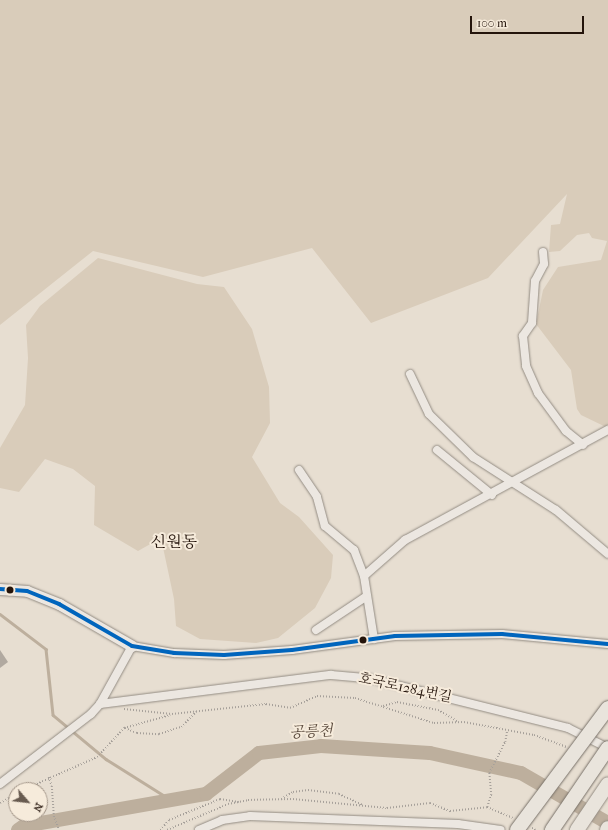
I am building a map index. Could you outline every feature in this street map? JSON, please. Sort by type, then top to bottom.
[{"type":"highway","points":[[523,826],[608,708]]},
{"type":"highway","points":[[552,830],[608,748]]},
{"type":"highway","points":[[577,830],[608,784]]},
{"type":"street","points":[[543,252],[544,264],[535,281],[532,323],[523,336],[526,366],[538,393],[566,431],[583,445]]},
{"type":"street","points":[[410,374],[429,414],[473,457],[512,484],[556,510],[608,554]]},
{"type":"street","points":[[364,576],[405,540],[492,495],[608,430]]},
{"type":"street","points":[[437,450],[492,495]]},
{"type":"street","points":[[299,470],[317,497],[325,526],[354,550],[364,576],[374,639]]},
{"type":"street","points":[[0,589],[27,591],[59,604],[132,646],[174,654],[224,655],[292,650],[374,639],[502,634],[608,644]]},
{"type":"street","points":[[316,630],[367,596]]},
{"type":"street","points":[[0,784],[60,741],[91,714],[100,704],[132,646]]},
{"type":"street","name":"호국로1284번길","points":[[100,704],[330,675],[361,677],[568,728],[608,748]]},
{"type":"street","points":[[200,830],[222,820],[250,816],[458,824],[501,830]]},
{"type":"path","points":[[120,708],[172,714],[266,704],[290,708],[317,696],[355,698],[434,723],[459,722],[534,735],[570,748]]},
{"type":"path","points":[[383,706],[397,702],[438,710],[459,722]]},
{"type":"path","points":[[124,728],[137,734],[159,734],[181,727],[196,712]]},
{"type":"path","points":[[39,782],[49,777],[77,769],[97,757],[124,728],[172,714]]},
{"type":"path","points":[[487,807],[491,795],[489,772],[505,742],[507,731]]},
{"type":"path","points":[[49,777],[52,786],[54,816],[59,830]]},
{"type":"path","points":[[281,800],[293,792],[308,790],[339,794],[364,806]]},
{"type":"path","points":[[160,830],[169,820],[220,799],[239,802],[281,800],[387,808],[430,803],[450,811],[487,807],[523,826],[536,830]]},
{"type":"path","points":[[167,830],[239,802]]},
{"type":"shaded area","points":[[0,0],[608,0],[608,428],[581,415],[577,409],[571,370],[536,324],[543,290],[558,267],[601,260],[607,241],[592,238],[589,233],[577,235],[560,251],[549,252],[551,225],[560,224],[567,194],[488,278],[371,323],[312,248],[203,277],[93,251],[0,325]]},
{"type":"shaded area","points":[[98,258],[197,284],[224,287],[252,329],[269,387],[270,423],[252,457],[280,503],[299,517],[333,555],[331,578],[315,608],[278,638],[256,643],[200,639],[176,626],[174,599],[161,538],[138,551],[94,525],[95,486],[73,469],[45,459],[19,492],[0,488],[0,448],[25,405],[28,358],[26,325],[40,306]]},
{"type":"building","points":[[0,650],[8,662],[0,668]]},
{"type":"waterway","points":[[0,614],[46,649],[53,715],[106,759],[171,800]]},
{"type":"waterway","name":"공릉천","points":[[18,830],[24,826],[206,794],[259,753],[321,746],[430,753],[521,773],[608,823]]},
{"type":"transit line","points":[[0,589],[27,591],[59,604],[132,646],[174,653],[224,655],[292,650],[395,636],[502,634],[608,644]]},
{"type":"district","name":"신원동","points":[[174,542]]}]
